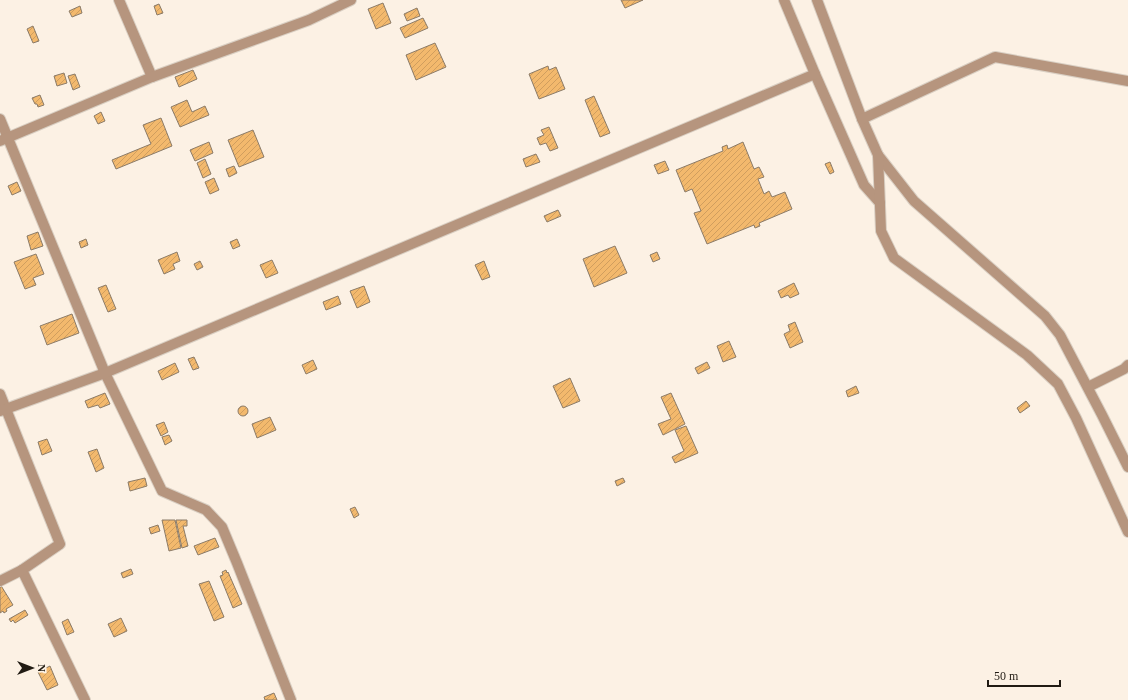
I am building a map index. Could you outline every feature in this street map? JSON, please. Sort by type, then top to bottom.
[{"type":"street","points":[[119,0],[152,77]]},
{"type":"street","points":[[4,140],[152,77],[309,20],[351,0]]},
{"type":"street","points":[[784,0],[864,185],[880,203]]},
{"type":"street","points":[[817,0],[862,119],[878,155],[914,201],[1045,316],[1060,334],[1128,467]]},
{"type":"street","points":[[862,119],[995,57],[1128,82]]},
{"type":"street","points":[[3,409],[105,373],[815,74]]},
{"type":"street","points":[[0,119],[4,140],[105,373],[162,491],[206,510],[222,527],[238,562],[291,700]]},
{"type":"street","points":[[878,155],[881,231],[894,258],[1027,355],[1058,384],[1076,418],[1128,532]]},
{"type":"street","points":[[1088,387],[1124,369],[1128,365]]},
{"type":"street","points":[[0,394],[3,409],[60,544],[22,570],[0,580]]},
{"type":"street","points":[[22,570],[86,700]]},
{"type":"building","points":[[621,0],[643,0],[625,8]]},
{"type":"building","points":[[383,3],[391,23],[376,29],[368,9]]},
{"type":"building","points":[[159,4],[163,13],[157,15],[154,6]]},
{"type":"building","points":[[80,6],[82,13],[72,17],[69,11]]},
{"type":"building","points":[[417,8],[420,16],[407,21],[404,14]]},
{"type":"building","points":[[423,18],[428,28],[405,38],[400,28]]},
{"type":"building","points":[[33,26],[39,41],[33,43],[27,29]]},
{"type":"building","points":[[435,43],[446,67],[416,80],[406,55]]},
{"type":"building","points":[[548,66],[549,70],[556,67],[565,89],[539,99],[529,74]]},
{"type":"building","points":[[193,70],[197,79],[179,87],[175,77]]},
{"type":"building","points":[[64,73],[67,83],[57,86],[54,76]]},
{"type":"building","points":[[75,74],[80,87],[73,90],[68,76]]},
{"type":"building","points":[[40,95],[44,105],[38,107],[32,98]]},
{"type":"building","points":[[594,96],[610,133],[600,137],[585,100]]},
{"type":"building","points":[[187,100],[192,112],[205,106],[209,115],[180,127],[171,107]]},
{"type":"building","points":[[101,112],[105,121],[98,124],[94,116]]},
{"type":"building","points":[[161,118],[172,146],[116,169],[112,160],[151,144],[143,125]]},
{"type":"building","points":[[549,127],[558,148],[550,151],[546,143],[540,145],[537,138],[544,135],[541,130]]},
{"type":"building","points":[[253,130],[264,157],[239,167],[228,140]]},
{"type":"building","points":[[209,142],[213,153],[195,161],[190,150]]},
{"type":"building","points":[[743,142],[754,169],[759,167],[764,177],[758,179],[764,194],[769,191],[772,197],[785,192],[792,209],[759,223],[760,226],[755,228],[754,225],[707,244],[694,213],[701,211],[692,189],[685,192],[676,170],[723,151],[722,147],[727,145],[728,149]]},
{"type":"building","points":[[536,154],[540,162],[526,167],[523,159]]},
{"type":"building","points":[[205,159],[211,174],[203,178],[197,163]]},
{"type":"building","points":[[665,161],[669,170],[658,174],[654,165]]},
{"type":"building","points":[[830,162],[834,172],[830,174],[825,164]]},
{"type":"building","points":[[234,166],[237,173],[229,177],[226,169]]},
{"type":"building","points":[[214,178],[219,190],[210,194],[205,182]]},
{"type":"building","points":[[17,182],[21,191],[12,195],[8,186]]},
{"type":"building","points":[[558,210],[561,216],[547,222],[544,216]]},
{"type":"building","points":[[38,232],[43,246],[31,250],[27,236]]},
{"type":"building","points":[[86,239],[88,245],[81,248],[79,242]]},
{"type":"building","points":[[237,239],[240,246],[233,249],[230,242]]},
{"type":"building","points":[[615,246],[627,273],[594,287],[583,259]]},
{"type":"building","points":[[177,252],[180,261],[173,264],[175,269],[164,274],[158,260]]},
{"type":"building","points":[[657,252],[660,259],[653,262],[650,255]]},
{"type":"building","points":[[36,254],[44,274],[33,278],[36,285],[25,289],[14,262]]},
{"type":"building","points":[[272,260],[278,273],[266,278],[260,265]]},
{"type":"building","points":[[200,261],[203,267],[197,270],[194,264]]},
{"type":"building","points":[[484,261],[490,277],[482,280],[475,265]]},
{"type":"building","points":[[794,283],[799,294],[790,298],[788,295],[781,298],[778,291]]},
{"type":"building","points":[[106,285],[116,309],[108,312],[98,288]]},
{"type":"building","points":[[364,286],[370,302],[357,308],[350,291]]},
{"type":"building","points":[[338,296],[341,304],[326,310],[323,302]]},
{"type":"building","points":[[72,314],[79,333],[47,345],[40,326]]},
{"type":"building","points":[[795,322],[803,342],[790,348],[784,334],[790,331],[788,325]]},
{"type":"building","points":[[729,341],[736,357],[723,362],[717,346]]},
{"type":"building","points":[[194,357],[199,368],[193,370],[188,359]]},
{"type":"building","points":[[313,360],[317,369],[306,374],[302,365]]},
{"type":"building","points":[[707,362],[710,368],[698,374],[695,368]]},
{"type":"building","points":[[175,363],[179,372],[162,380],[158,371]]},
{"type":"building","points":[[570,378],[580,401],[563,408],[553,386]]},
{"type":"building","points":[[856,386],[859,393],[848,397],[846,391]]},
{"type":"building","points":[[105,393],[110,404],[100,408],[98,405],[88,408],[85,401]]},
{"type":"building","points":[[671,393],[685,424],[663,435],[658,424],[671,419],[661,397]]},
{"type":"building","points":[[1026,401],[1030,406],[1020,413],[1017,408]]},
{"type":"building","points":[[241,406],[245,406],[247,407],[247,415],[241,416],[238,413],[238,409]]},
{"type":"building","points":[[270,417],[276,430],[257,438],[252,424]]},
{"type":"building","points":[[164,422],[168,432],[161,436],[156,425]]},
{"type":"building","points":[[686,426],[698,453],[675,463],[672,457],[684,451],[675,430]]},
{"type":"building","points":[[169,435],[172,441],[165,445],[162,437]]},
{"type":"building","points":[[47,439],[52,451],[42,455],[38,442]]},
{"type":"building","points":[[97,449],[104,468],[96,472],[88,452]]},
{"type":"building","points":[[145,478],[147,486],[130,491],[128,482]]},
{"type":"building","points":[[623,478],[625,482],[617,486],[615,481]]},
{"type":"building","points":[[355,507],[359,515],[354,518],[350,509]]},
{"type":"building","points":[[162,520],[175,520],[181,548],[169,551]]},
{"type":"building","points":[[176,520],[187,520],[187,526],[183,526],[188,546],[182,548]]},
{"type":"building","points":[[158,525],[160,531],[151,534],[149,528]]},
{"type":"building","points":[[215,538],[219,547],[198,555],[194,546]]},
{"type":"building","points":[[131,569],[133,574],[123,578],[121,573]]},
{"type":"building","points":[[226,570],[242,604],[233,608],[220,576],[223,575],[222,572]]},
{"type":"building","points":[[209,581],[224,617],[214,621],[199,584]]},
{"type":"building","points":[[0,584],[13,605],[6,609],[7,611],[4,613],[3,611],[0,613]]},
{"type":"building","points":[[25,610],[28,615],[15,623],[13,620],[11,622],[9,619]]},
{"type":"building","points":[[121,618],[127,631],[114,637],[108,624]]},
{"type":"building","points":[[68,619],[74,632],[67,635],[62,622]]},
{"type":"building","points":[[50,666],[58,685],[47,690],[38,672]]},
{"type":"building","points":[[274,693],[277,700],[265,700],[264,697]]}]
